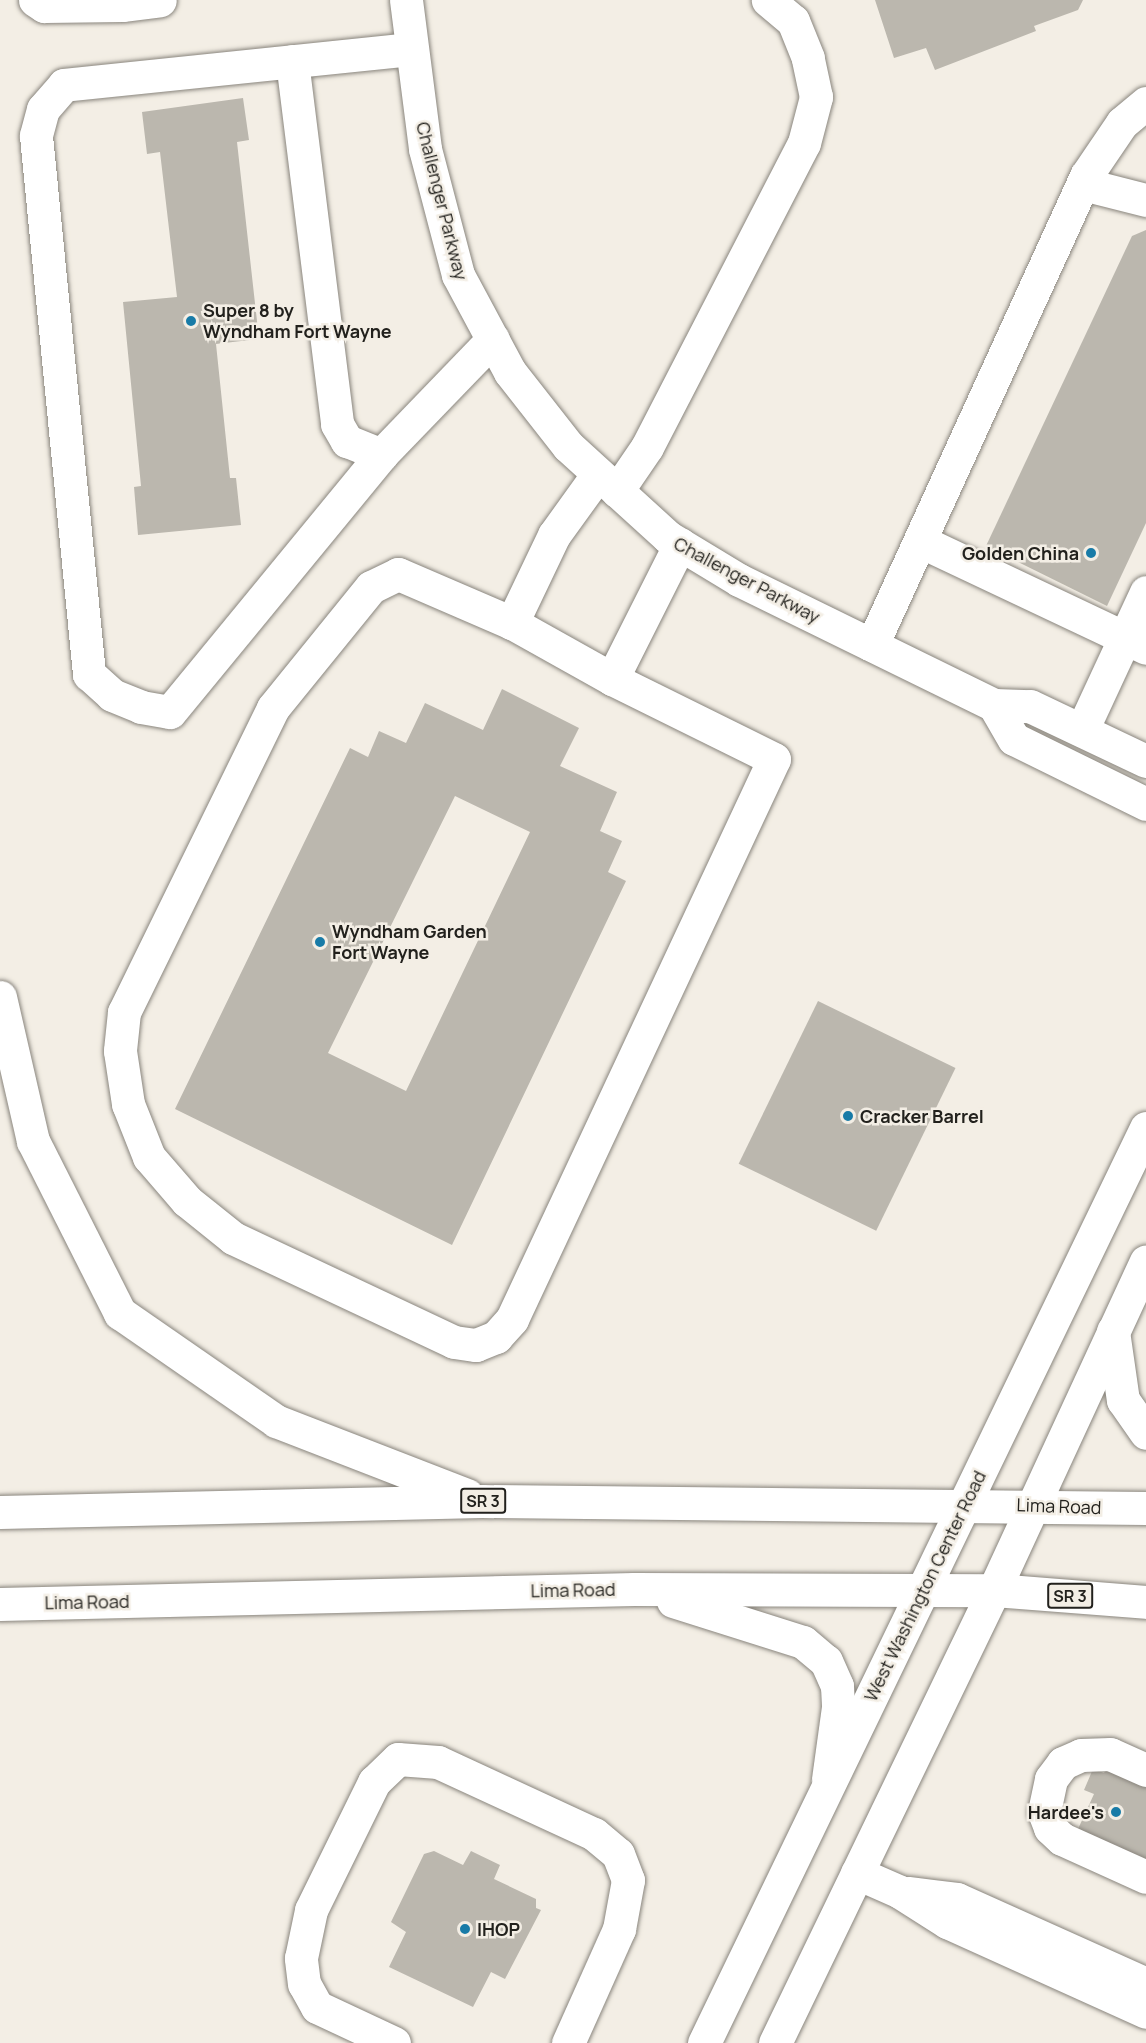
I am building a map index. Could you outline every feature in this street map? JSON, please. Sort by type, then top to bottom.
[{"type":"main road","points":[[35,0],[44,6],[122,5],[160,0]]},
{"type":"main road","name":"Challenger Parkway","points":[[406,0],[425,149],[458,275],[510,372],[567,446],[680,544],[740,580],[994,705],[1030,706],[1146,761]]},
{"type":"main road","points":[[512,623],[554,535],[607,482],[648,447],[804,143],[816,97],[808,58],[793,21],[768,0]]},
{"type":"main road","points":[[411,49],[64,85],[43,109],[36,136],[89,674],[112,695],[141,707],[170,712],[381,455],[492,339]]},
{"type":"main road","points":[[292,61],[337,424],[346,441],[381,455]]},
{"type":"main road","points":[[872,645],[1083,184],[1122,123],[1146,103]]},
{"type":"main road","points":[[1083,184],[1146,200]]},
{"type":"main road","points":[[920,541],[1135,643]]},
{"type":"main road","points":[[612,679],[680,544]]},
{"type":"main road","points":[[398,574],[512,623],[612,679],[774,759],[512,1319],[496,1338],[476,1345],[454,1342],[233,1238],[187,1201],[149,1157],[128,1104],[120,1051],[124,1012],[273,708],[371,587],[398,574]]},
{"type":"main road","points":[[1082,730],[1135,643],[1146,592]]},
{"type":"main road","points":[[994,705],[1014,739],[1146,804]]},
{"type":"main road","points":[[0,997],[33,1141],[120,1313],[276,1421],[482,1501]]},
{"type":"main road","name":"West Washington Center Road","points":[[704,2043],[828,1779],[926,1590],[1146,1128]]},
{"type":"main road","points":[[775,2043],[994,1590],[1146,1261]]},
{"type":"main road","points":[[1113,1331],[1123,1400],[1146,1433]]},
{"type":"main road","name":"Lima Road","points":[[0,1512],[482,1501],[967,1503],[1146,1508]]},
{"type":"main road","points":[[634,1589],[761,1626],[803,1642],[826,1661],[837,1686],[838,1707],[828,1779]]},
{"type":"main road","name":"Lima Road","points":[[0,1604],[634,1589],[994,1590],[1146,1602]]},
{"type":"main road","points":[[1146,1770],[1110,1754],[1081,1755],[1064,1763],[1051,1779],[1044,1812],[1050,1828],[1062,1839],[1146,1877]]},
{"type":"main road","points":[[393,2043],[317,2007],[304,1984],[301,1958],[311,1910],[374,1782],[398,1759],[438,1762],[594,1834],[618,1854],[628,1880],[620,1929],[568,2043]]},
{"type":"main road","points":[[857,1873],[900,1892],[947,1922],[1146,2012]]},
{"type":"main road","points":[[900,1892],[957,1899],[1146,1984]]},
{"type":"building","points":[[875,0],[1083,0],[1078,10],[1034,26],[1036,31],[935,70],[926,48],[894,58]]},
{"type":"building","name":"Super 8 by Wyndham Fort Wayne","points":[[243,98],[249,140],[237,142],[259,339],[216,344],[230,478],[236,478],[241,525],[138,535],[134,487],[141,486],[123,302],[177,297],[160,152],[147,154],[142,112]]},
{"type":"building","points":[[1146,230],[1146,523],[1107,606],[986,546],[1132,236]]},
{"type":"building","name":"Wyndham Garden Fort Wayne","points":[[502,689],[579,728],[560,766],[617,792],[600,831],[622,841],[608,872],[626,881],[452,1245],[175,1109],[350,748],[368,757],[379,731],[406,743],[425,703],[483,730]],"holes":[[[455,796],[530,832],[406,1091],[328,1053]]]},
{"type":"building","name":"Cracker Barrel","points":[[818,1001],[956,1068],[876,1231],[739,1164]]},
{"type":"building","name":"Hardee's","points":[[1093,1769],[1104,1773],[1106,1769],[1146,1787],[1146,1861],[1078,1829],[1094,1794],[1084,1790]]},
{"type":"building","name":"IHOP","points":[[434,1851],[463,1865],[471,1851],[500,1865],[494,1879],[536,1899],[536,1908],[541,1910],[505,1979],[491,1972],[473,2007],[389,1967],[406,1932],[391,1922],[424,1854]]},
{"type":"place","name":"Super 8 by Wyndham Fort Wayne","points":[[191,321]]},
{"type":"place","name":"Golden China","points":[[1091,553]]},
{"type":"place","name":"Wyndham Garden Fort Wayne","points":[[320,942]]},
{"type":"place","name":"Cracker Barrel","points":[[848,1116]]},
{"type":"place","name":"Hardee's","points":[[1116,1812]]},
{"type":"place","name":"IHOP","points":[[465,1929]]}]
